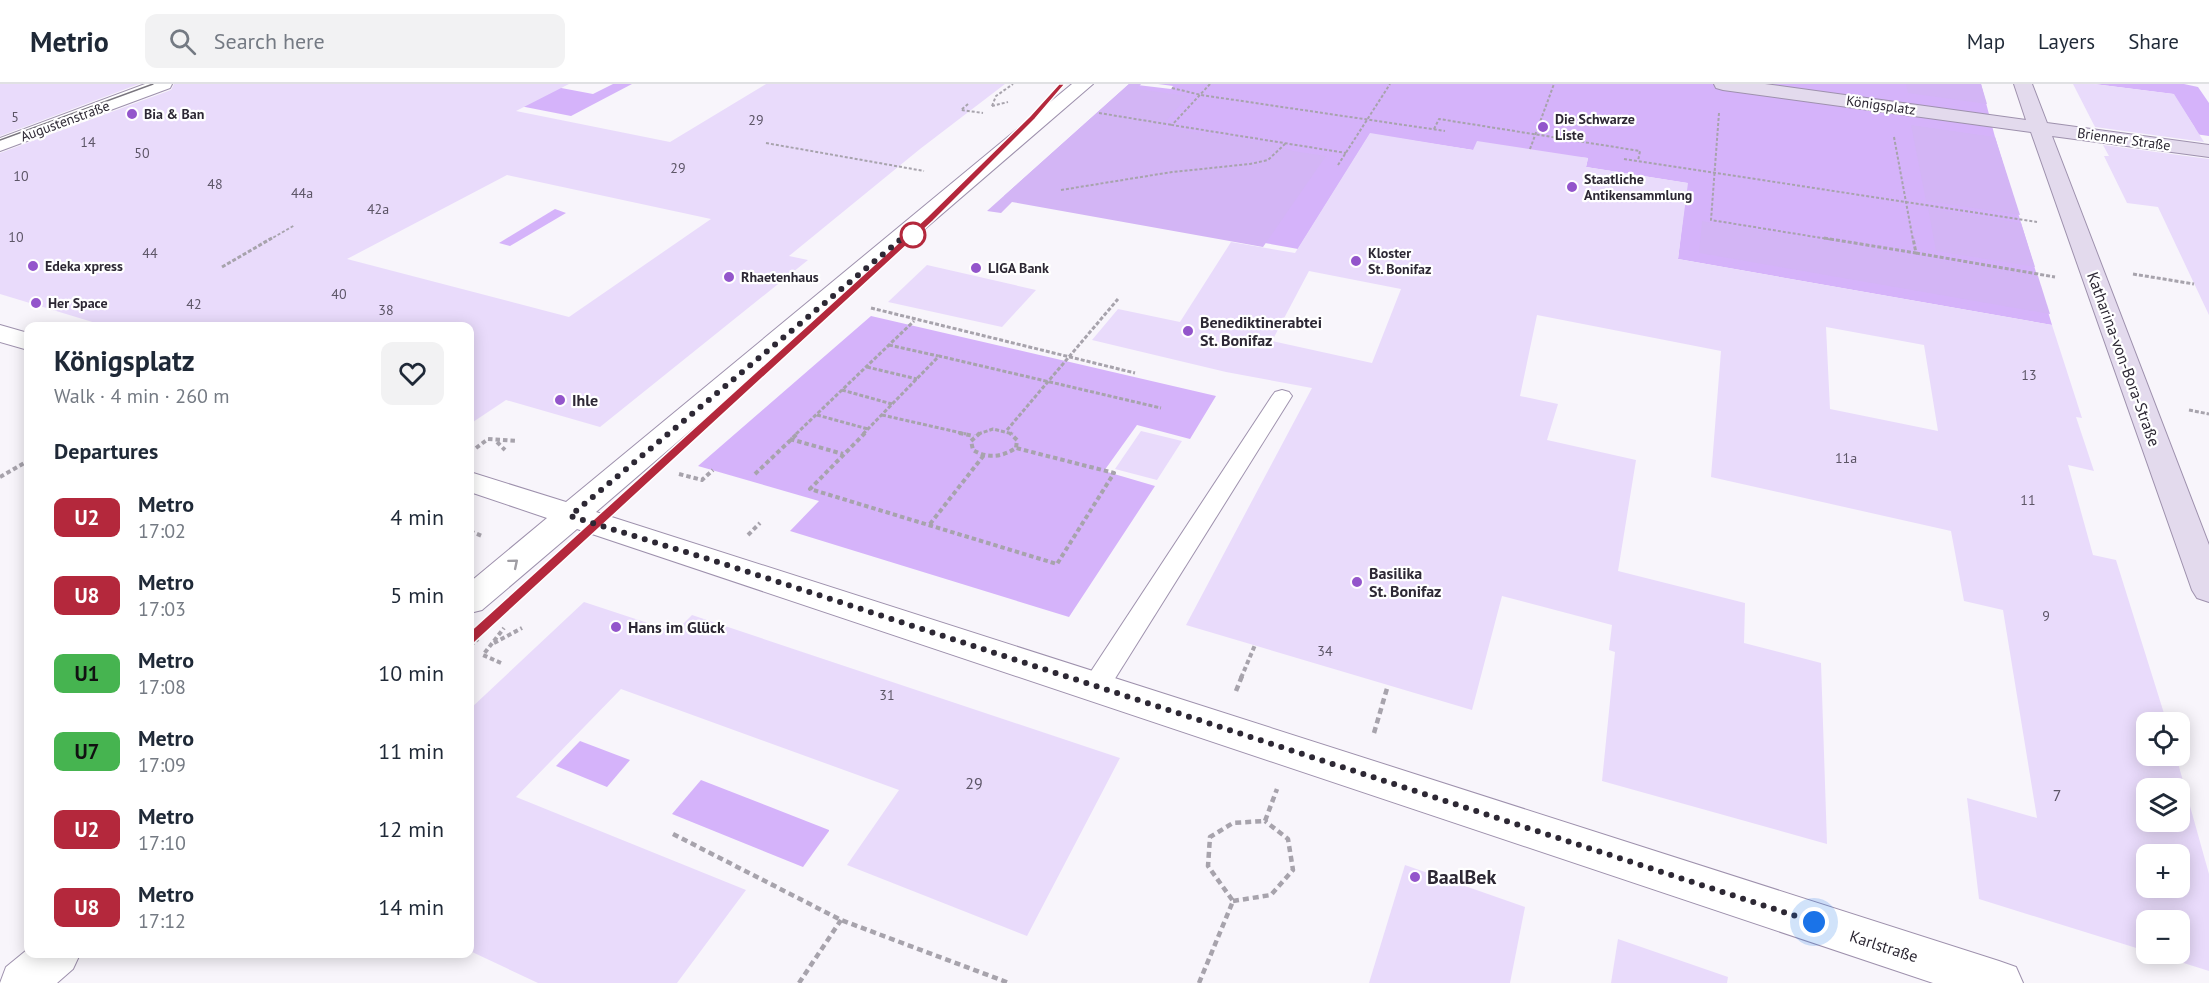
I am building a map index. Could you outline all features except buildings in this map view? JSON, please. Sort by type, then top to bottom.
[{"type":"street","name":"Augustenstraße","points":[[0,145],[163,84]]},
{"type":"street","points":[[474,598],[1084,84]]},
{"type":"street","name":"Königsplatz","points":[[1723,84],[2038,127]]},
{"type":"street","name":"Katharina-von-Bora-Straße","points":[[2023,84],[2209,590]]},
{"type":"street","name":"Brienner Straße","points":[[2038,127],[2209,151]]},
{"type":"street","points":[[0,333],[24,341]]},
{"type":"street","name":"Karlstraße","points":[[474,483],[1999,983]]},
{"type":"street","points":[[23,983],[52,958]]},
{"type":"lane","points":[[1096,686],[1282,396]]},
{"type":"path","points":[[992,106],[996,96],[1012,84]]},
{"type":"path","points":[[1172,126],[1210,84]]},
{"type":"path","points":[[1338,165],[1390,84]]},
{"type":"path","points":[[1530,149],[1554,84]]},
{"type":"path","points":[[1172,88],[1201,95],[1445,131]]},
{"type":"path","points":[[968,104],[961,110],[983,113]]},
{"type":"path","points":[[1719,105],[1711,220],[2097,285]]},
{"type":"path","points":[[1060,106],[1346,153]]},
{"type":"path","points":[[1434,129],[1439,119],[1640,150],[1638,161]]},
{"type":"path","points":[[1894,135],[1916,253]]},
{"type":"path","points":[[766,143],[972,180]]},
{"type":"path","points":[[1061,190],[1172,172],[1250,164],[1268,160],[1286,143]]},
{"type":"path","points":[[1624,159],[2076,228]]},
{"type":"path","points":[[222,267],[295,225]]},
{"type":"path","points":[[2132,274],[2194,284]]},
{"type":"path","points":[[1007,430],[1118,298]]},
{"type":"path","points":[[867,308],[1135,373]]},
{"type":"path","points":[[755,474],[915,320]]},
{"type":"path","points":[[889,345],[1161,408]]},
{"type":"path","points":[[939,356],[810,489],[1057,564],[1114,473],[1016,448],[999,456],[984,455],[973,450],[974,436]]},
{"type":"path","points":[[866,367],[917,379]]},
{"type":"path","points":[[842,390],[893,404]]},
{"type":"path","points":[[2189,410],[2209,414]]},
{"type":"path","points":[[816,415],[868,429]]},
{"type":"path","points":[[882,415],[974,436],[993,429],[1007,430],[1016,436],[1016,448]]},
{"type":"path","points":[[474,449],[488,439],[517,441]]},
{"type":"path","points":[[790,440],[843,454]]},
{"type":"path","points":[[496,441],[505,450]]},
{"type":"path","points":[[930,524],[984,455]]},
{"type":"path","points":[[0,477],[24,463]]},
{"type":"path","points":[[679,474],[702,480],[713,470]]},
{"type":"path","points":[[474,533],[482,536]]},
{"type":"path","points":[[501,663],[483,655],[494,644],[507,622]]},
{"type":"path","points":[[494,644],[522,628]]},
{"type":"path","points":[[1240,681],[1255,645]]},
{"type":"path","points":[[1376,724],[1388,685]]},
{"type":"path","points":[[1265,821],[1291,751]]},
{"type":"path","points":[[1265,821],[1288,839],[1293,870],[1271,895],[1233,901],[1208,866],[1210,837],[1233,823],[1265,821]]},
{"type":"path","points":[[673,834],[841,920],[1009,983]]},
{"type":"path","points":[[1199,983],[1233,901]]},
{"type":"path","points":[[799,983],[841,920]]},
{"type":"shaded area","points":[[540,84],[593,94],[613,84],[632,84],[571,116],[520,106]]},
{"type":"shaded area","points":[[1129,84],[1171,89],[1173,86],[1158,84],[1981,84],[2052,325],[1678,259],[1687,183],[1586,167],[1588,158],[1473,150],[1370,134],[1298,249],[1004,196]]},
{"type":"shaded area","points":[[1129,84],[1141,84],[1137,89],[1188,96],[1161,127],[1272,143],[1293,151],[1326,156],[1263,247],[1012,202],[1001,213],[987,211]]},
{"type":"shaded area","points":[[1906,84],[1981,84],[1987,104],[1908,93]]},
{"type":"shaded area","points":[[2094,84],[2184,84],[2198,87],[2209,103],[2209,136],[2102,121],[2195,128],[2173,94]]},
{"type":"shaded area","points":[[1911,125],[1995,137],[2020,215],[1926,201]]},
{"type":"shaded area","points":[[1928,208],[2021,223],[2035,267],[1936,251]]},
{"type":"shaded area","points":[[555,209],[566,213],[510,246],[499,243]]},
{"type":"shaded area","points":[[1702,221],[2038,276],[2050,314],[1699,253]]},
{"type":"shaded area","points":[[871,316],[1216,396],[1190,439],[1137,425],[1104,471],[1155,486],[1069,617],[790,531],[819,501],[698,466]]},
{"type":"shaded area","points":[[580,741],[630,760],[607,787],[556,766]]},
{"type":"shaded area","points":[[701,780],[829,831],[803,867],[672,814]]},
{"type":"tram line","points":[[0,140],[153,84]]},
{"type":"metro line","name":"U2","points":[[474,636],[930,219],[1032,118],[1062,84]]},
{"type":"place","name":"Bia & Ban","points":[[132,114]]},
{"type":"place","name":"Die Schwarze Liste","points":[[1543,127]]},
{"type":"place","name":"Staatliche Antikensammlung","points":[[1572,187]]},
{"type":"place","name":"Kloster St. Bonifaz","points":[[1356,261]]},
{"type":"place","name":"Edeka xpress","points":[[33,266]]},
{"type":"place","name":"LIGA Bank","points":[[976,268]]},
{"type":"place","name":"Rhaetenhaus","points":[[729,277]]},
{"type":"place","name":"Her Space","points":[[36,303]]},
{"type":"place","name":"Benediktinerabtei St. Bonifaz","points":[[1188,331]]},
{"type":"place","name":"Ihle","points":[[560,400]]},
{"type":"place","name":"Basilika St. Bonifaz","points":[[1357,582]]},
{"type":"place","name":"Hans im Glück","points":[[616,627]]},
{"type":"place","name":"BaalBek","points":[[1415,877]]},
{"type":"route","points":[[913,235],[912,230],[570,516],[721,563],[1814,922]]}]
